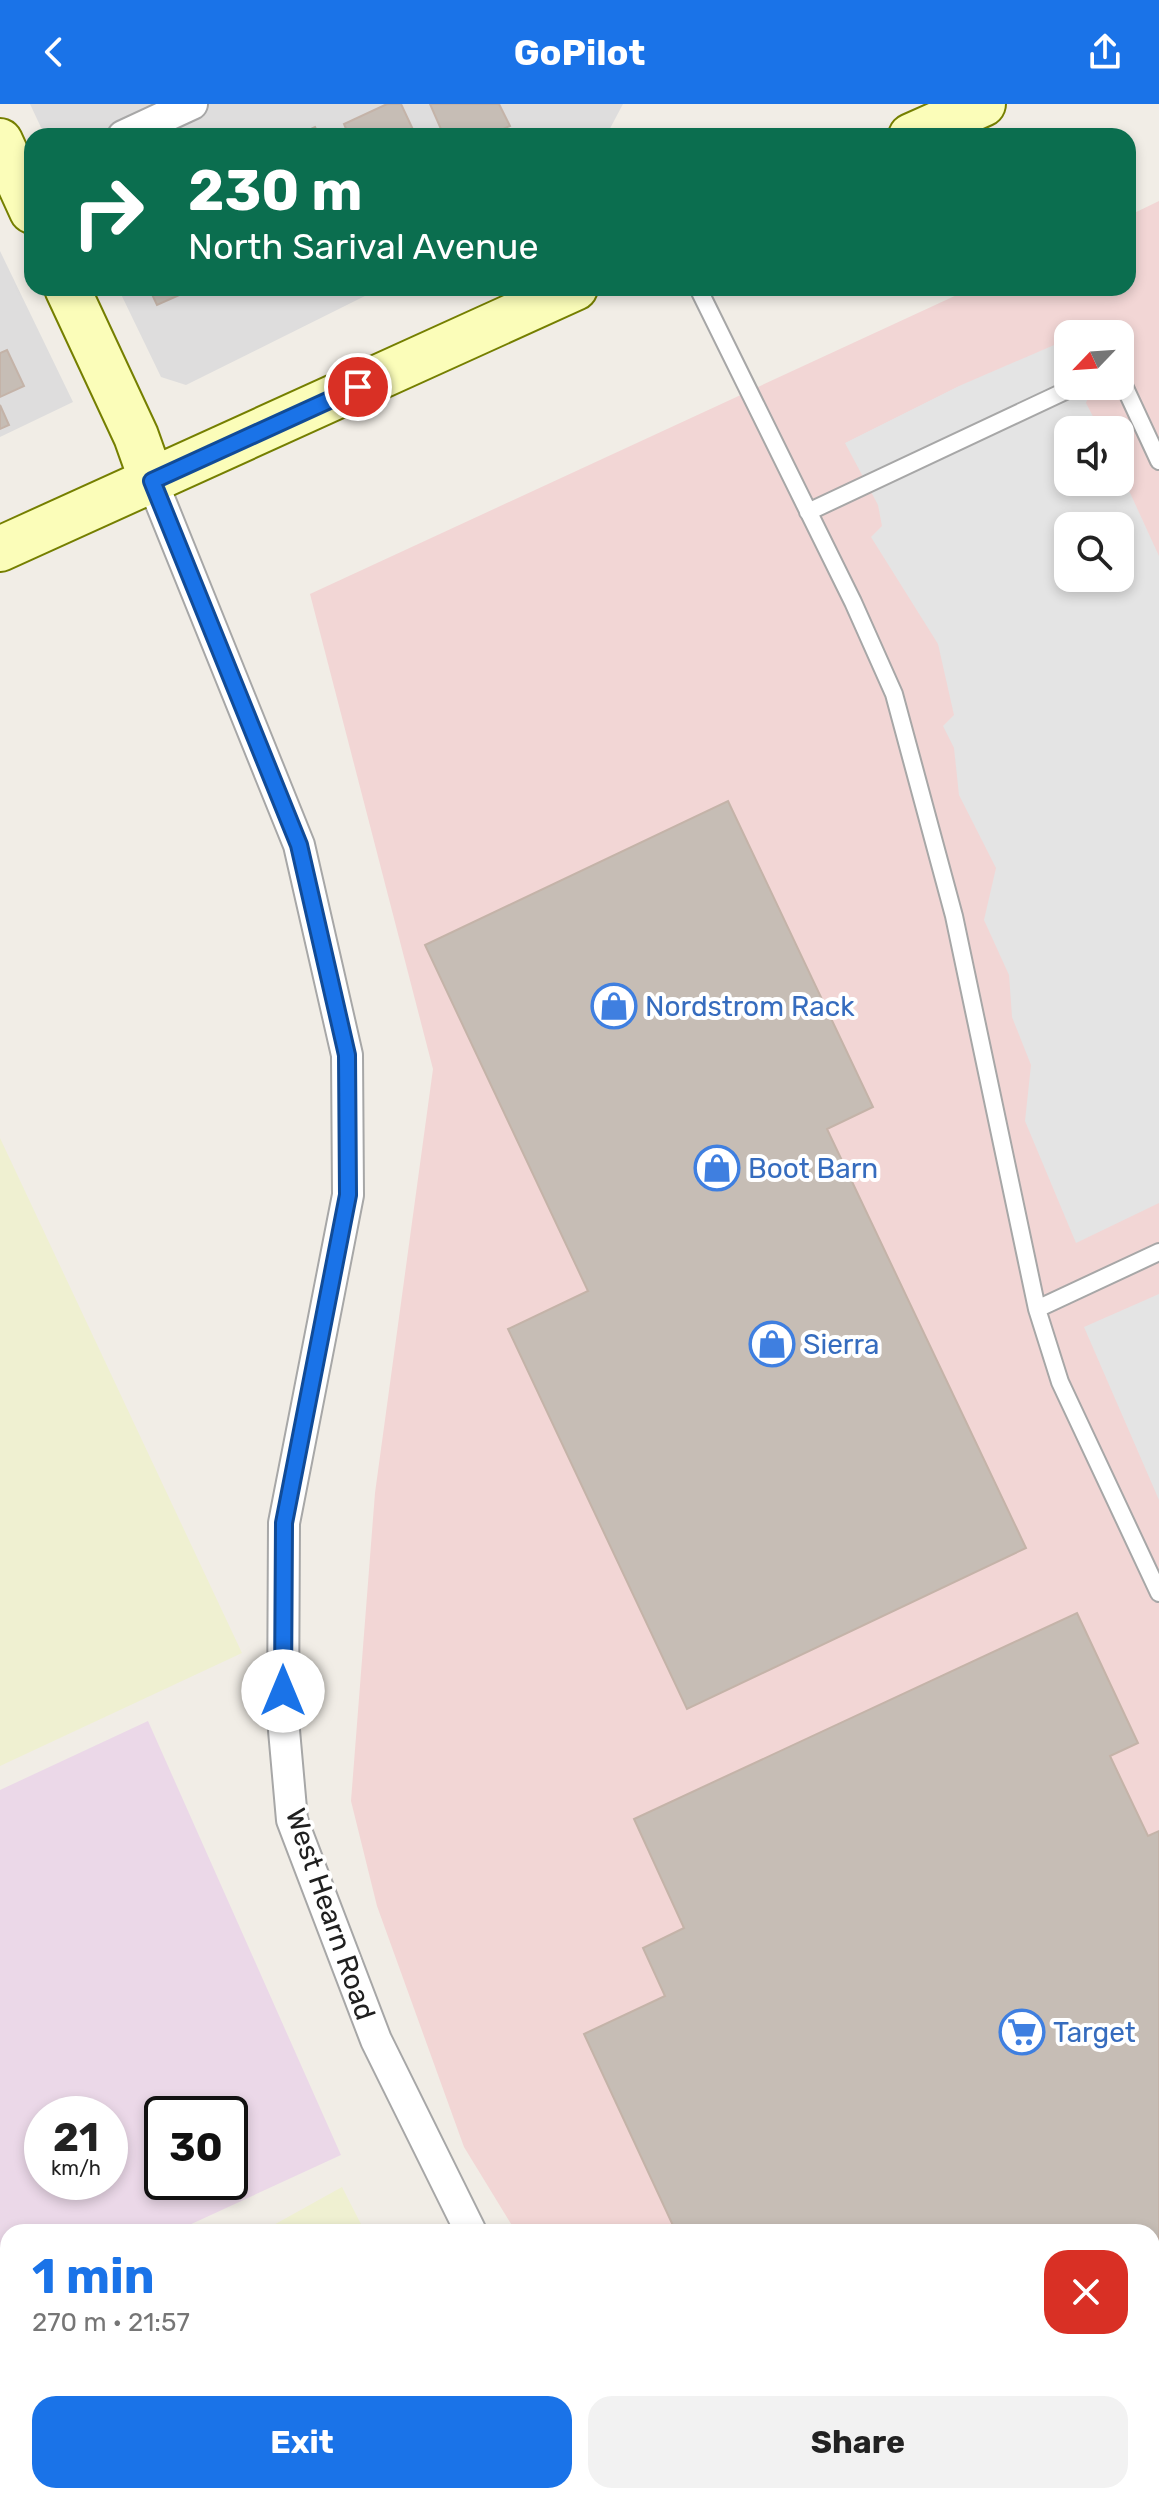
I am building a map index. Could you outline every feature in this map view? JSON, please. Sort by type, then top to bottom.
[{"type":"main road","points":[[929,128],[983,104]]},
{"type":"main road","points":[[0,141],[24,184]]},
{"type":"main road","name":"West Hearn Road","points":[[71,296],[136,436],[152,481]]},
{"type":"main road","points":[[0,549],[557,296]]},
{"type":"street","points":[[140,128],[192,104]]},
{"type":"street","name":"West Hearn Road","points":[[152,481],[299,845],[347,1055],[348,1195],[284,1523],[283,1719],[292,1820],[376,2040],[467,2224]]},
{"type":"lane","points":[[702,296],[894,694],[954,916],[1037,1309],[1060,1382],[1159,1593]]},
{"type":"lane","points":[[808,512],[1054,396]]},
{"type":"lane","points":[[1131,400],[1159,461]]},
{"type":"lane","points":[[1037,1309],[1159,1252]]},
{"type":"shaded area","points":[[30,104],[623,104],[610,128],[41,128]]},
{"type":"shaded area","points":[[1159,201],[1159,2224],[511,2224],[464,2147],[377,1906],[351,1801],[375,1493],[433,1069],[310,594],[955,296],[1136,296],[1136,212]]},
{"type":"shaded area","points":[[0,251],[73,402],[0,437]]},
{"type":"shaded area","points":[[122,296],[365,296],[186,385],[161,377]]},
{"type":"shaded area","points":[[1054,345],[1054,400],[1087,400],[1093,416],[1054,416],[1054,496],[1131,496],[1159,556],[1159,1203],[1076,1243],[1025,1121],[1031,1065],[1012,1017],[1009,975],[984,920],[996,868],[959,795],[954,748],[943,726],[954,715],[938,644],[871,537],[882,526],[878,505],[845,443],[959,386]]},
{"type":"shaded area","points":[[1159,1294],[1159,1500],[1084,1327]]},
{"type":"shaded area","points":[[148,1721],[341,2155],[248,2198],[248,2096],[144,2096],[144,2200],[243,2200],[191,2224],[0,2224],[0,1790]]},
{"type":"green space","points":[[0,1138],[242,1653],[0,1766]]},
{"type":"green space","points":[[342,2187],[361,2224],[275,2224]]},
{"type":"building","points":[[387,104],[401,104],[412,128],[346,128],[344,124]]},
{"type":"building","points":[[430,104],[499,104],[510,126],[506,128],[440,128]]},
{"type":"building","points":[[153,296],[177,296],[157,305]]},
{"type":"building","points":[[7,350],[24,386],[0,397],[0,353]]},
{"type":"building","points":[[0,405],[9,425],[0,429]]},
{"type":"building","points":[[728,801],[873,1107],[827,1129],[1026,1548],[687,1709],[508,1329],[588,1291],[425,945]]},
{"type":"building","points":[[1077,1613],[1138,1743],[1110,1756],[1148,1836],[1159,1831],[1159,2224],[672,2224],[584,2034],[665,1996],[643,1948],[684,1928],[634,1819]]},
{"type":"place","name":"Nordstrom Rack","points":[[614,1006]]},
{"type":"place","name":"Boot Barn","points":[[717,1168]]},
{"type":"place","name":"Sierra","points":[[772,1344]]},
{"type":"place","name":"Target","points":[[1022,2032]]},
{"type":"route","points":[[283,1691],[284,1523],[348,1195],[347,1055],[299,845],[152,481],[358,387]]}]
